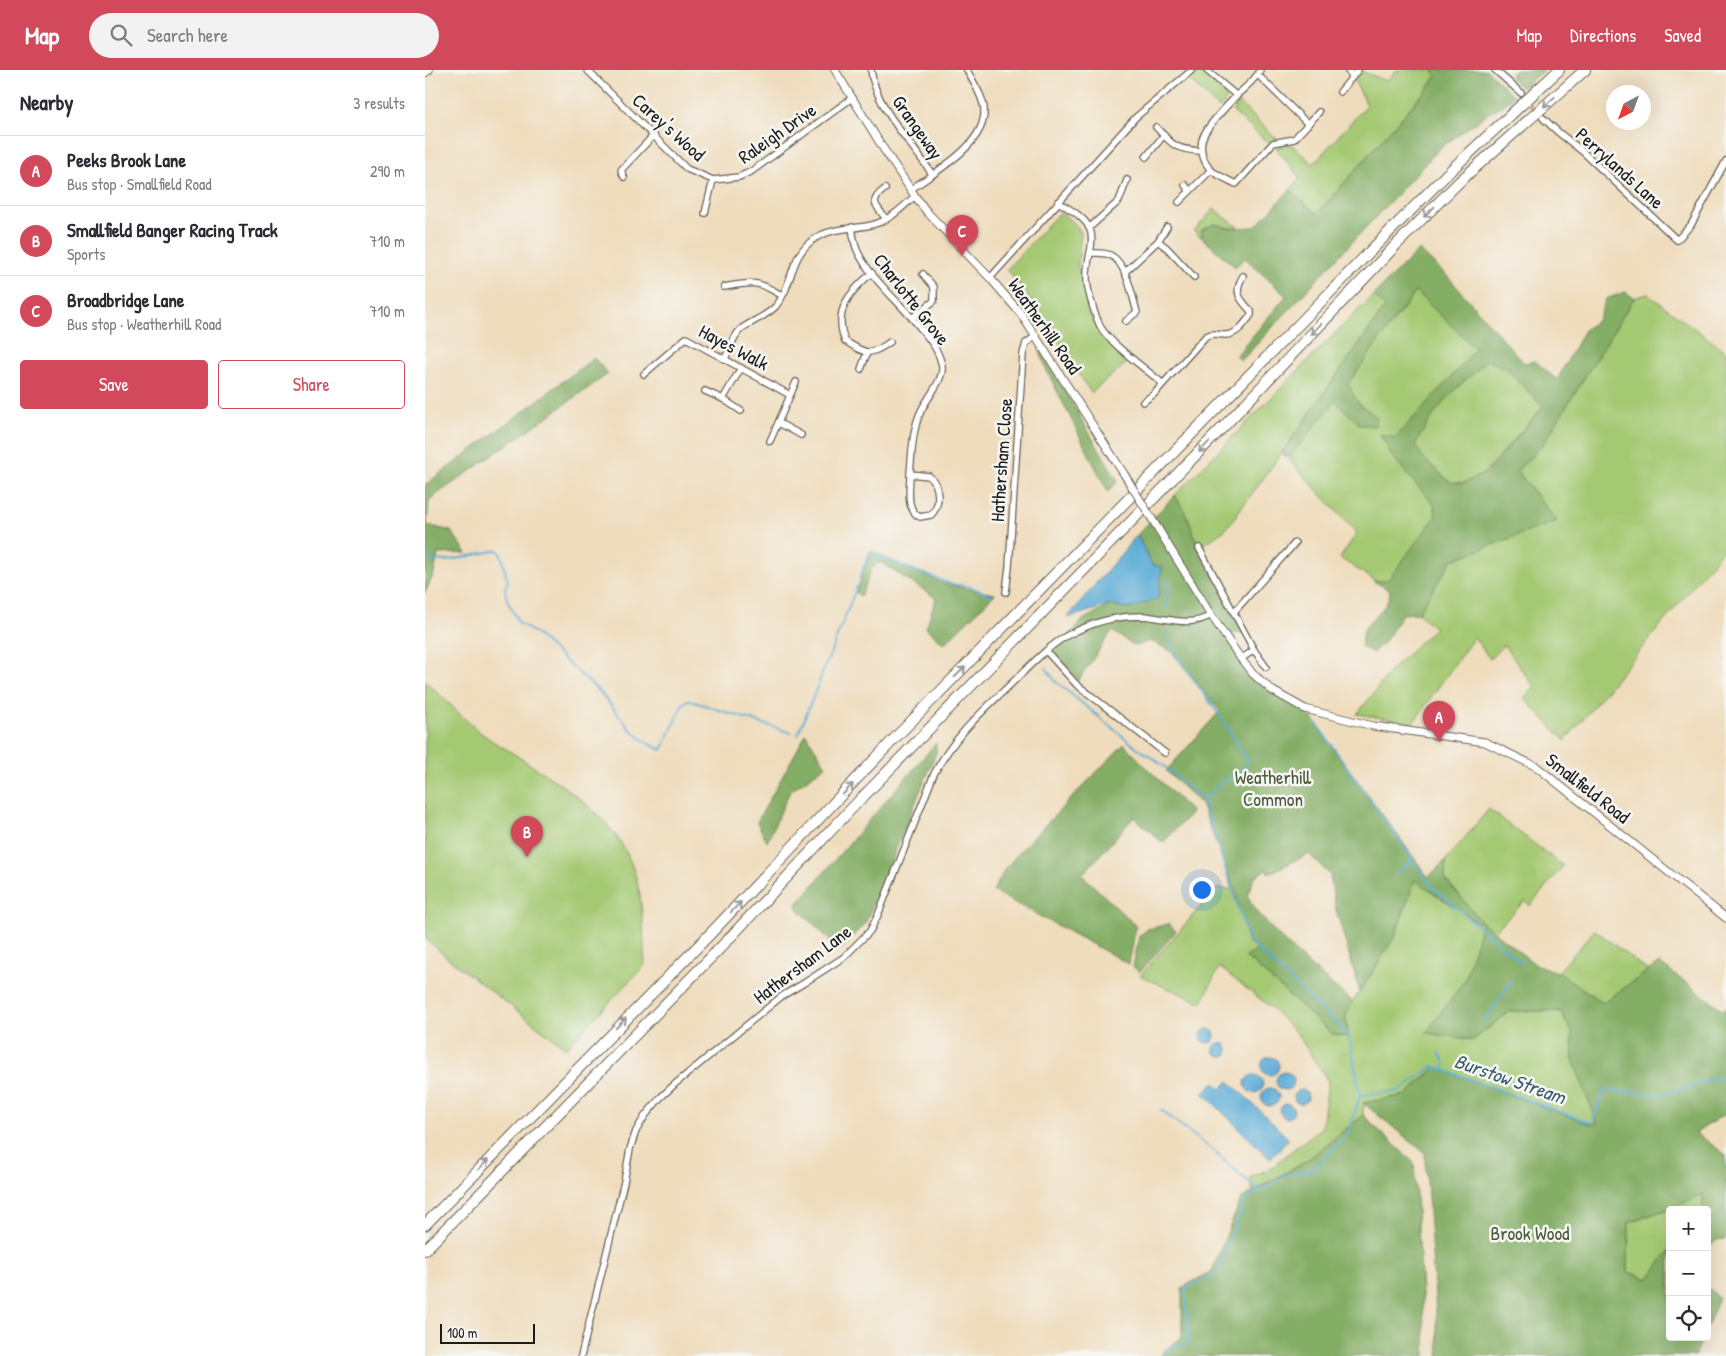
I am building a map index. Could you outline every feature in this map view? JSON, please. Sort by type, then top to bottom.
[{"type":"highway","points":[[425,1225],[712,932],[896,737],[1385,236],[1451,170],[1559,70]]},
{"type":"highway","points":[[425,1250],[722,946],[854,806],[1459,182],[1585,70]]},
{"type":"street","points":[[425,73],[429,70]]},
{"type":"street","name":"Carey's Wood","points":[[587,70],[687,168],[713,180]]},
{"type":"street","name":"Weatherhill Road","points":[[835,70],[910,190],[937,223],[990,278],[1021,314],[1211,614]]},
{"type":"street","name":"Grangeway","points":[[871,70],[872,82],[881,101],[932,174]]},
{"type":"street","points":[[910,190],[963,151],[981,130],[984,108],[981,97],[967,70]]},
{"type":"street","points":[[990,278],[1136,117],[1192,70]]},
{"type":"street","points":[[1207,70],[1237,96]]},
{"type":"street","points":[[1347,70],[1353,76]]},
{"type":"street","points":[[1340,92],[1358,70]]},
{"type":"street","points":[[1495,70],[1521,93]]},
{"type":"street","points":[[1308,124],[1259,73],[1204,135],[1201,151],[1211,170],[1236,184],[1273,143],[1294,139],[1308,124],[1319,112]]},
{"type":"street","name":"Raleigh Drive","points":[[713,180],[739,177],[752,171],[852,98]]},
{"type":"street","name":"Perrylands Lane","points":[[1543,118],[1582,151],[1677,240],[1694,220],[1726,161]]},
{"type":"street","points":[[1156,127],[1175,146],[1185,150],[1201,151]]},
{"type":"street","points":[[625,177],[621,170],[654,135]]},
{"type":"street","points":[[1146,157],[1164,135]]},
{"type":"street","points":[[1179,202],[1211,170]]},
{"type":"street","points":[[705,213],[713,180]]},
{"type":"street","points":[[1089,228],[1119,201],[1127,180]]},
{"type":"street","points":[[1185,185],[1190,191]]},
{"type":"street","points":[[885,189],[876,196],[875,200],[886,219]]},
{"type":"street","points":[[725,359],[740,330],[776,306],[788,283],[795,260],[809,244],[818,237],[830,232],[878,223],[915,196]]},
{"type":"street","points":[[1058,202],[1082,218],[1089,228],[1091,236],[1087,282],[1101,327],[1110,339],[1162,383]]},
{"type":"street","name":"Charlotte Grove","points":[[852,227],[856,248],[872,273],[913,317],[937,349],[942,369],[934,391],[921,411],[913,440],[911,474],[910,506],[912,511],[920,517],[931,516],[936,506],[936,484],[929,476],[911,474]]},
{"type":"street","points":[[1125,272],[1158,241],[1167,227]]},
{"type":"street","points":[[1158,241],[1194,276]]},
{"type":"street","points":[[1090,253],[1110,255],[1120,263],[1125,272],[1137,312],[1126,321]]},
{"type":"street","points":[[872,273],[858,284],[848,299],[841,312],[840,328],[845,341],[867,353],[877,352],[890,342]]},
{"type":"street","points":[[913,317],[934,301],[934,287],[923,274]]},
{"type":"street","points":[[1143,402],[1154,394],[1206,336],[1211,333],[1232,334],[1238,331],[1251,315],[1251,311],[1242,304],[1238,292],[1243,276]]},
{"type":"street","points":[[724,287],[751,282],[769,288],[781,295]]},
{"type":"street","name":"Hathersham Close","points":[[1005,592],[1009,567],[1023,354],[1026,344],[1036,336]]},
{"type":"street","name":"Hayes Walk","points":[[644,374],[686,338],[790,395]]},
{"type":"street","points":[[861,369],[867,353]]},
{"type":"street","points":[[723,399],[741,368]]},
{"type":"street","points":[[769,441],[796,382]]},
{"type":"street","points":[[705,391],[723,399],[741,411]]},
{"type":"street","points":[[779,422],[801,435]]},
{"type":"street","points":[[1234,612],[1295,543]]},
{"type":"street","points":[[1199,548],[1253,650],[1266,667]]},
{"type":"street","name":"Hathersham Lane","points":[[581,1356],[620,1200],[630,1149],[636,1131],[645,1116],[675,1084],[782,996],[844,957],[870,931],[935,774],[943,756],[953,742],[968,725],[1046,651],[1067,636],[1094,623],[1118,618],[1144,616],[1172,621],[1192,621],[1211,614]]},
{"type":"street","name":"Smallfield Road","points":[[1211,614],[1253,674],[1273,691],[1305,709],[1373,726],[1485,742],[1537,767],[1726,918]]},
{"type":"street","points":[[1241,659],[1253,650]]},
{"type":"street","points":[[1046,651],[1076,684],[1165,753]]},
{"type":"green space","points":[[1191,70],[1201,70],[1225,93],[1227,99],[1219,108],[1190,81],[1178,83]]},
{"type":"green space","points":[[1397,70],[1432,70],[1437,75],[1317,214],[1290,190],[1300,178],[1276,148],[1290,143],[1313,164],[1367,105],[1354,80],[1361,71],[1387,81]]},
{"type":"green space","points":[[1432,70],[1487,70],[1514,96],[1504,105],[1490,112],[1440,148],[1241,361],[1236,356],[1286,296],[1245,258],[1235,267],[1202,238],[1202,230],[1214,224],[1229,228],[1255,227],[1290,190],[1317,214],[1431,84],[1437,76]]},
{"type":"green space","points":[[1516,70],[1544,70],[1521,88],[1511,78],[1511,74]]},
{"type":"green space","points":[[1239,103],[1278,140],[1268,143],[1232,111]]},
{"type":"green space","points":[[1214,209],[1238,227],[1229,228],[1214,224],[1202,230],[1202,238],[1194,231]]},
{"type":"green space","points":[[1061,213],[1075,224],[1081,233],[1078,265],[1090,313],[1101,337],[1129,361],[1091,393],[1034,304],[1007,269]]},
{"type":"green space","points":[[1419,250],[1449,278],[1524,363],[1535,361],[1557,380],[1584,330],[1598,320],[1606,299],[1625,292],[1634,298],[1543,444],[1517,471],[1557,521],[1452,560],[1418,613],[1402,614],[1387,639],[1373,653],[1361,646],[1363,633],[1367,625],[1384,607],[1390,590],[1373,581],[1388,580],[1436,516],[1434,505],[1391,455],[1380,434],[1395,438],[1466,361],[1475,348],[1416,292],[1348,384],[1358,403],[1377,417],[1376,426],[1360,425],[1335,401],[1288,459],[1282,453],[1385,307],[1373,295]],"holes":[[[1486,360],[1507,369],[1543,407],[1486,473],[1463,483],[1450,482],[1423,458],[1415,445],[1443,403]]]},
{"type":"green space","points":[[1416,292],[1507,369],[1543,407],[1383,586],[1340,558],[1357,533],[1288,459]]},
{"type":"green space","points":[[1648,294],[1726,352],[1726,546],[1565,741],[1524,698],[1534,687],[1504,645],[1490,659],[1474,637],[1413,723],[1357,714],[1394,667],[1435,628],[1418,613],[1452,560],[1556,521],[1517,471],[1543,444],[1634,298]]},
{"type":"green space","points":[[1373,295],[1385,307],[1226,529],[1199,548],[1189,520],[1175,495]]},
{"type":"green space","points":[[1039,348],[1118,481],[1108,492],[1047,371]]},
{"type":"green space","points":[[594,358],[608,374],[429,500],[427,525],[451,531],[467,553],[438,554],[434,573],[425,593],[425,485]]},
{"type":"green space","points":[[1175,495],[1189,520],[1199,548],[1243,632],[1225,635],[1253,674],[1305,709],[1428,877],[1446,860],[1445,879],[1482,922],[1536,965],[1558,972],[1603,1003],[1659,963],[1723,1010],[1726,1007],[1726,1116],[1723,1115],[1696,1133],[1726,1155],[1726,1239],[1716,1240],[1711,1245],[1711,1206],[1703,1206],[1703,1194],[1677,1206],[1666,1206],[1666,1210],[1629,1222],[1628,1272],[1648,1279],[1666,1255],[1666,1341],[1701,1341],[1695,1356],[1439,1356],[1425,1153],[1363,1103],[1406,1095],[1436,1067],[1592,1125],[1597,1122],[1573,1060],[1572,1032],[1560,1011],[1510,1011],[1473,1040],[1426,1033],[1465,980],[1482,923],[1477,922],[1415,880],[1394,937],[1360,992],[1336,910],[1330,875],[1309,854],[1270,873],[1265,870],[1255,877],[1247,895],[1263,918],[1282,939],[1309,965],[1352,1001],[1346,1016],[1348,1037],[1332,1034],[1246,957],[1257,950],[1247,941],[1235,892],[1201,804],[1166,771],[1220,711],[1171,651],[1150,641],[1135,646],[1112,631],[1078,681],[1054,652],[1084,619],[1110,605],[1130,609],[1152,565],[1137,535]]},
{"type":"green space","points":[[871,551],[944,584],[995,594],[944,644],[926,628],[936,598],[880,562],[871,569],[861,596],[856,593]]},
{"type":"green space","points":[[425,681],[481,733],[550,777],[585,803],[614,833],[626,851],[634,871],[641,906],[645,965],[566,1048],[450,960],[425,938]]},
{"type":"green space","points":[[806,734],[826,766],[790,791],[767,842],[757,822]]},
{"type":"green space","points":[[936,743],[936,753],[866,922],[840,950],[795,906]]},
{"type":"green space","points":[[1124,744],[1192,812],[1163,843],[1134,817],[1082,875],[1136,926],[1129,964],[993,891],[1005,869],[1023,848]]},
{"type":"green space","points":[[1489,809],[1563,866],[1530,906],[1525,901],[1494,932],[1483,923],[1500,1010],[1473,1040],[1510,1011],[1560,1011],[1572,1032],[1573,1060],[1598,1122],[1592,1125],[1432,1070],[1406,1095],[1364,1103],[1363,1115],[1305,1162],[1252,1191],[1250,1177],[1268,1170],[1322,1127],[1328,1081],[1297,1034],[1269,1006],[1219,967],[1202,1003],[1140,976],[1216,889],[1232,889],[1249,941],[1257,950],[1246,958],[1348,1037],[1346,1016],[1352,1001],[1360,992],[1395,936],[1415,880],[1477,922],[1482,922],[1445,879],[1446,860]]},
{"type":"green space","points":[[1168,924],[1176,931],[1140,972],[1133,967],[1139,936],[1148,929]]},
{"type":"green space","points":[[1595,930],[1648,971],[1603,1003],[1558,972]]},
{"type":"green space","points":[[1363,1115],[1414,1163],[1426,1356],[1161,1356],[1162,1353],[1182,1337],[1182,1288],[1212,1271],[1241,1199],[1305,1162]]},
{"type":"green space","points":[[1703,1194],[1703,1206],[1677,1206]]},
{"type":"green space","points":[[1666,1210],[1666,1255],[1648,1279],[1628,1272],[1629,1222]]},
{"type":"green space","points":[[1711,1291],[1719,1298],[1711,1317]]},
{"type":"water","points":[[1137,535],[1152,565],[1162,567],[1158,598],[1130,609],[1110,605],[1067,618]]},
{"type":"water","points":[[1205,1029],[1211,1029],[1215,1036],[1211,1043],[1205,1043],[1201,1039],[1201,1033]]},
{"type":"water","points":[[1218,1043],[1224,1043],[1228,1050],[1224,1057],[1218,1057],[1214,1053],[1214,1047]]},
{"type":"water","points":[[1270,1057],[1276,1060],[1279,1066],[1276,1072],[1270,1075],[1264,1072],[1261,1066],[1264,1060]]},
{"type":"water","points":[[1285,1072],[1291,1075],[1294,1081],[1291,1087],[1285,1090],[1279,1087],[1276,1081],[1279,1075]]},
{"type":"water","points":[[1254,1075],[1260,1078],[1263,1084],[1260,1090],[1254,1093],[1248,1090],[1245,1084],[1248,1078]]},
{"type":"water","points":[[1229,1081],[1289,1139],[1270,1159],[1203,1093],[1214,1082],[1221,1089]]},
{"type":"water","points":[[1270,1088],[1276,1091],[1279,1097],[1276,1103],[1270,1106],[1264,1103],[1261,1097],[1264,1091]]},
{"type":"water","points":[[1298,1090],[1304,1090],[1308,1097],[1304,1104],[1298,1104],[1294,1100],[1294,1094]]},
{"type":"water","points":[[1284,1104],[1290,1104],[1294,1111],[1290,1118],[1284,1118],[1280,1114],[1280,1108]]},
{"type":"waterway","points":[[425,559],[446,561],[498,550],[502,557],[508,580],[505,589],[507,600],[519,623],[535,633],[600,692],[631,730],[647,743],[662,750],[683,704],[688,700],[792,733]]},
{"type":"waterway","points":[[859,579],[869,553],[951,584],[968,586],[990,595]]},
{"type":"waterway","points":[[1166,607],[1169,580]]},
{"type":"waterway","points":[[798,735],[857,586]]},
{"type":"waterway","points":[[1166,633],[1175,654],[1223,720],[1247,759],[1246,767],[1221,783],[1204,799]]},
{"type":"waterway","points":[[1046,668],[1055,681],[1136,747],[1164,766],[1203,800],[1249,941],[1349,1035],[1360,1095],[1349,1131],[1316,1168],[1286,1175],[1245,1200],[1216,1274],[1185,1288],[1189,1343],[1168,1348],[1166,1356]]},
{"type":"waterway","points":[[1316,723],[1432,887],[1523,964]]},
{"type":"waterway","points":[[1395,873],[1413,861]]},
{"type":"waterway","points":[[1484,1021],[1512,980]]},
{"type":"waterway","points":[[1439,1053],[1444,1061]]},
{"type":"waterway","name":"Burstow Stream","points":[[1444,1071],[1445,1064]]},
{"type":"waterway","name":"Burstow Stream","points":[[1360,1095],[1399,1091],[1433,1066],[1592,1123],[1604,1090],[1665,1095],[1716,1077],[1726,1081]]},
{"type":"waterway","points":[[1161,1110],[1211,1149],[1259,1191]]},
{"type":"tunnel","points":[[1526,98],[1539,114]]},
{"type":"place","name":"Broadbridge Lane","points":[[962,256]]},
{"type":"place","name":"Peeks Brook Lane","points":[[1439,742]]},
{"type":"place","name":"Smallfield Banger Racing Track","points":[[527,857]]},
{"type":"park label","name":"Weatherhill Common","points":[[1273,788]]},
{"type":"park label","name":"Brook Wood","points":[[1530,1233]]}]
